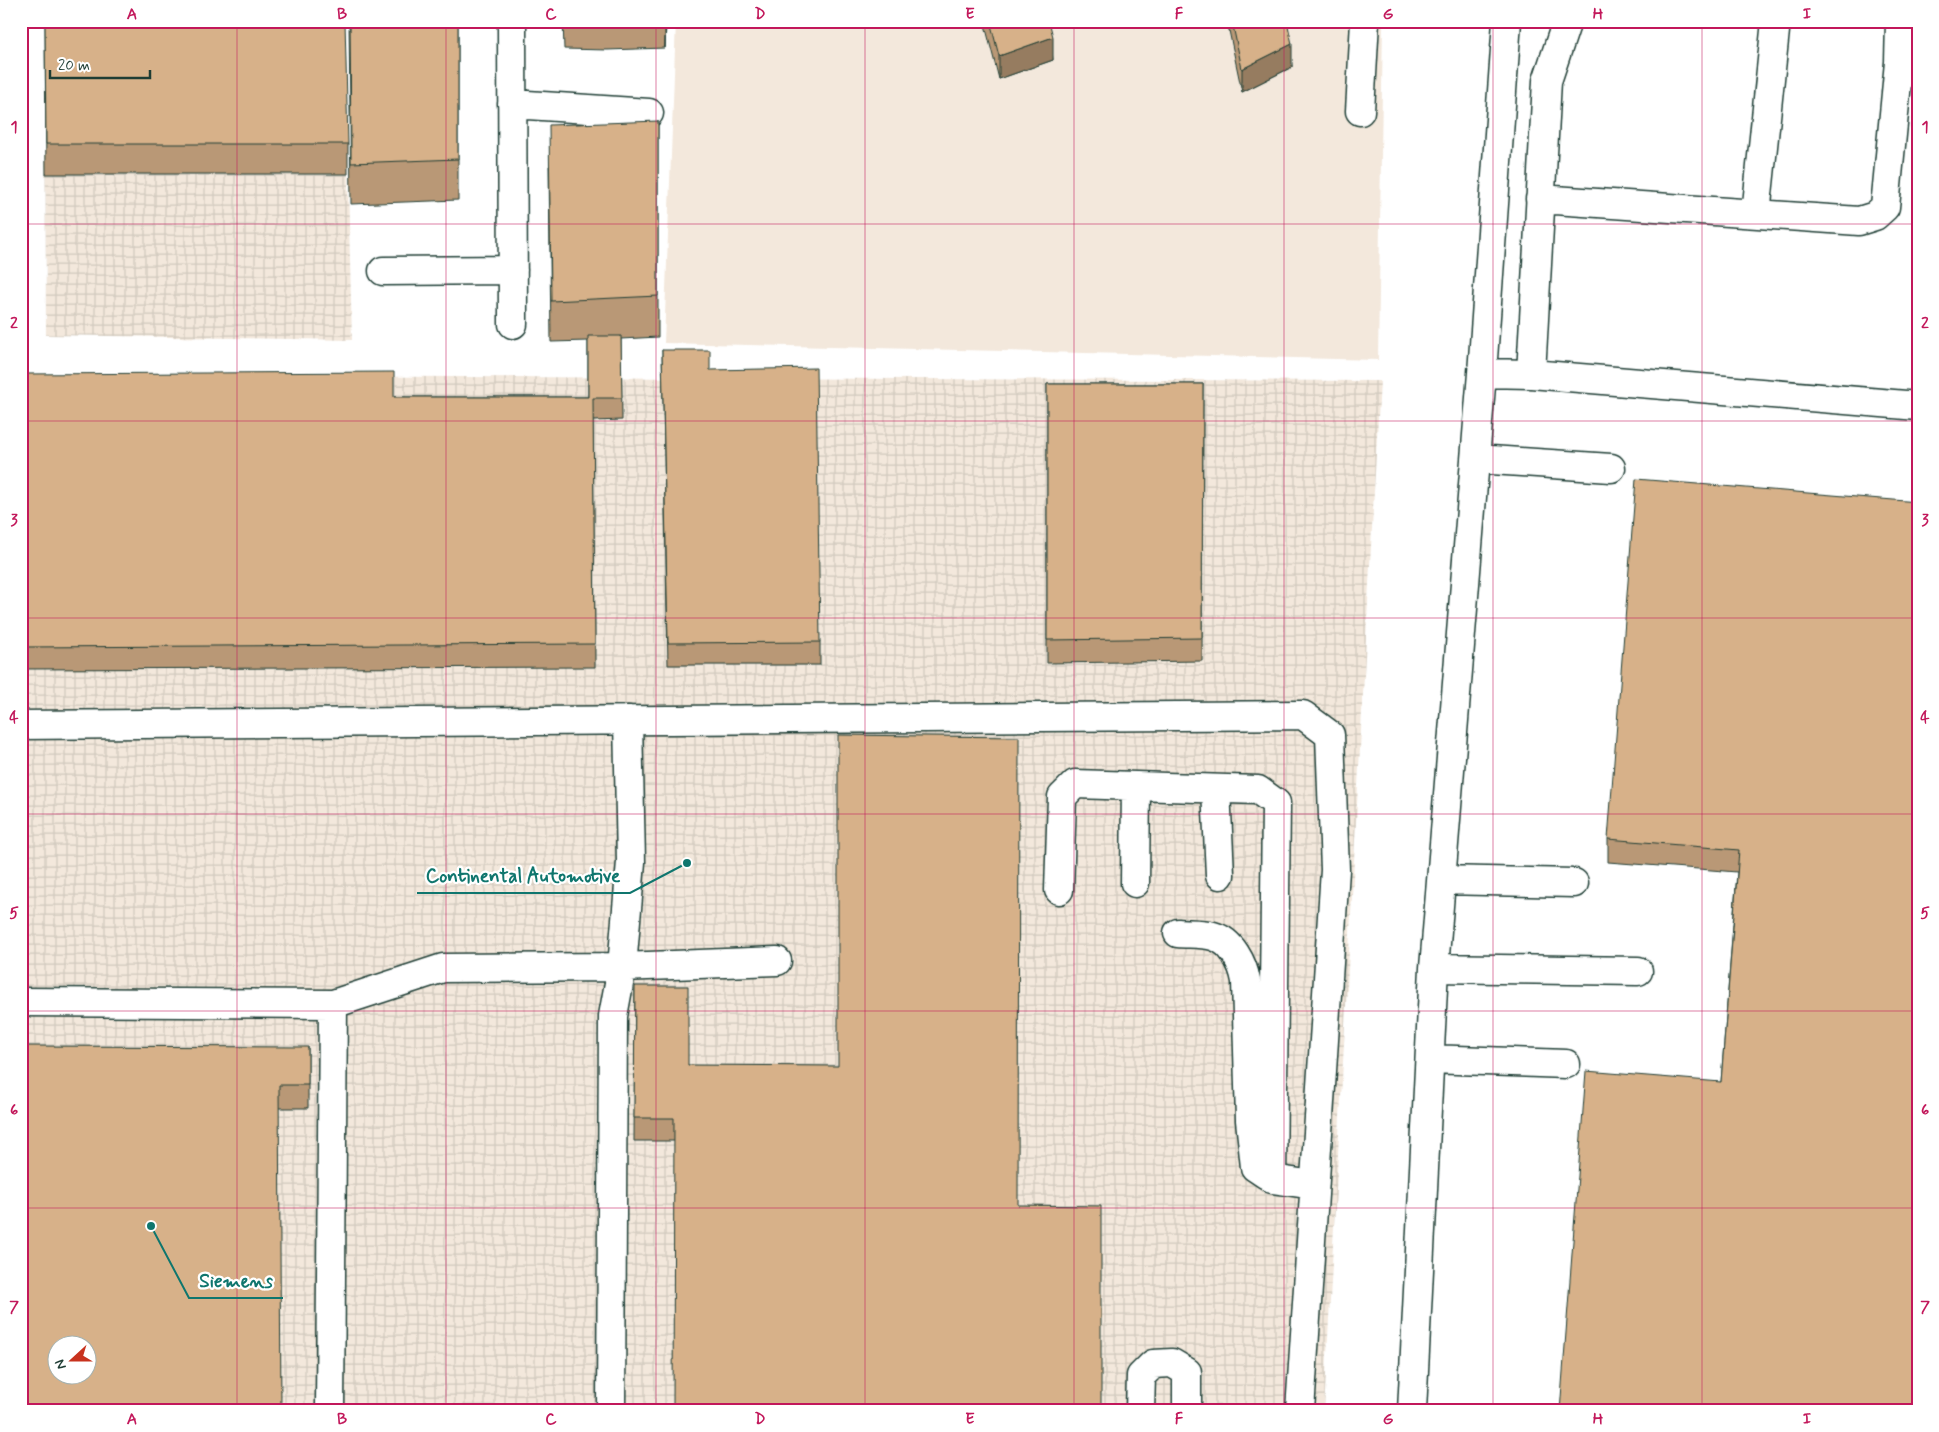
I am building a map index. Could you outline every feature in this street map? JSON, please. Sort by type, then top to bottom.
[{"type":"lane","points":[[512,21],[513,324]]},
{"type":"lane","points":[[1360,111],[1365,21]]},
{"type":"lane","points":[[1412,1411],[1434,968],[1476,459],[1507,21]]},
{"type":"lane","points":[[1531,374],[1547,82],[1567,21]]},
{"type":"lane","points":[[1756,214],[1776,21]]},
{"type":"lane","points":[[1540,199],[1859,221],[1875,216],[1885,207],[1899,62],[1900,21]]},
{"type":"lane","points":[[512,104],[649,113]]},
{"type":"lane","points":[[383,272],[513,270]]},
{"type":"lane","points":[[1482,373],[1531,374],[1918,406]]},
{"type":"lane","points":[[1476,459],[1612,468]]},
{"type":"lane","points":[[21,725],[1303,715],[1330,735],[1335,870],[1300,1411]]},
{"type":"lane","points":[[611,1411],[613,1016],[622,967],[631,862],[628,720]]},
{"type":"lane","points":[[1059,890],[1062,798],[1075,784],[1258,790],[1276,803],[1272,1179]]},
{"type":"lane","points":[[1135,883],[1136,786]]},
{"type":"lane","points":[[1216,789],[1220,875]]},
{"type":"lane","points":[[1442,880],[1574,883]]},
{"type":"lane","points":[[1178,933],[1214,936],[1229,946],[1242,965],[1246,981],[1250,1120],[1255,1167],[1272,1179],[1314,1185]]},
{"type":"lane","points":[[21,1002],[333,1004],[442,968],[622,967],[777,961]]},
{"type":"lane","points":[[1434,968],[1638,971]]},
{"type":"lane","points":[[330,1411],[333,1004]]},
{"type":"lane","points":[[1430,1059],[1566,1064]]},
{"type":"lane","points":[[1140,1411],[1141,1376],[1153,1364],[1172,1362],[1187,1372],[1187,1411]]},
{"type":"shaded area","points":[[45,21],[344,21],[352,340],[46,335]]},
{"type":"shaded area","points":[[676,21],[1383,21],[1378,360],[664,343]]},
{"type":"shaded area","points":[[21,375],[1380,381],[1324,1411],[21,1411]]},
{"type":"building","points":[[45,21],[345,21],[348,144],[46,144]]},
{"type":"building","points":[[350,21],[458,21],[458,159],[351,163]]},
{"type":"building","points":[[990,21],[1049,21],[1053,37],[999,56]]},
{"type":"building","points":[[1232,21],[1287,21],[1292,44],[1242,69]]},
{"type":"building","points":[[658,121],[658,296],[551,301],[549,125]]},
{"type":"building","points":[[588,336],[621,336],[622,398],[593,398],[595,644],[21,647],[21,374],[394,372],[394,397],[588,397]]},
{"type":"building","points":[[662,350],[710,350],[710,370],[816,368],[820,642],[668,643]]},
{"type":"building","points":[[1047,384],[1203,384],[1202,638],[1047,640]]},
{"type":"building","points":[[1636,479],[1918,502],[1918,1411],[1560,1411],[1586,1071],[1721,1082],[1739,850],[1608,839]]},
{"type":"building","points":[[838,735],[1019,737],[1018,1205],[1101,1206],[1101,1411],[673,1411],[674,1118],[634,1118],[635,986],[688,986],[688,1065],[838,1066]]},
{"type":"building","points":[[21,1046],[308,1047],[308,1085],[279,1085],[281,1411],[21,1411]]},
{"type":"place","name":"Continental Automotive","points":[[687,863]]},
{"type":"place","name":"Siemens","points":[[151,1226]]}]
